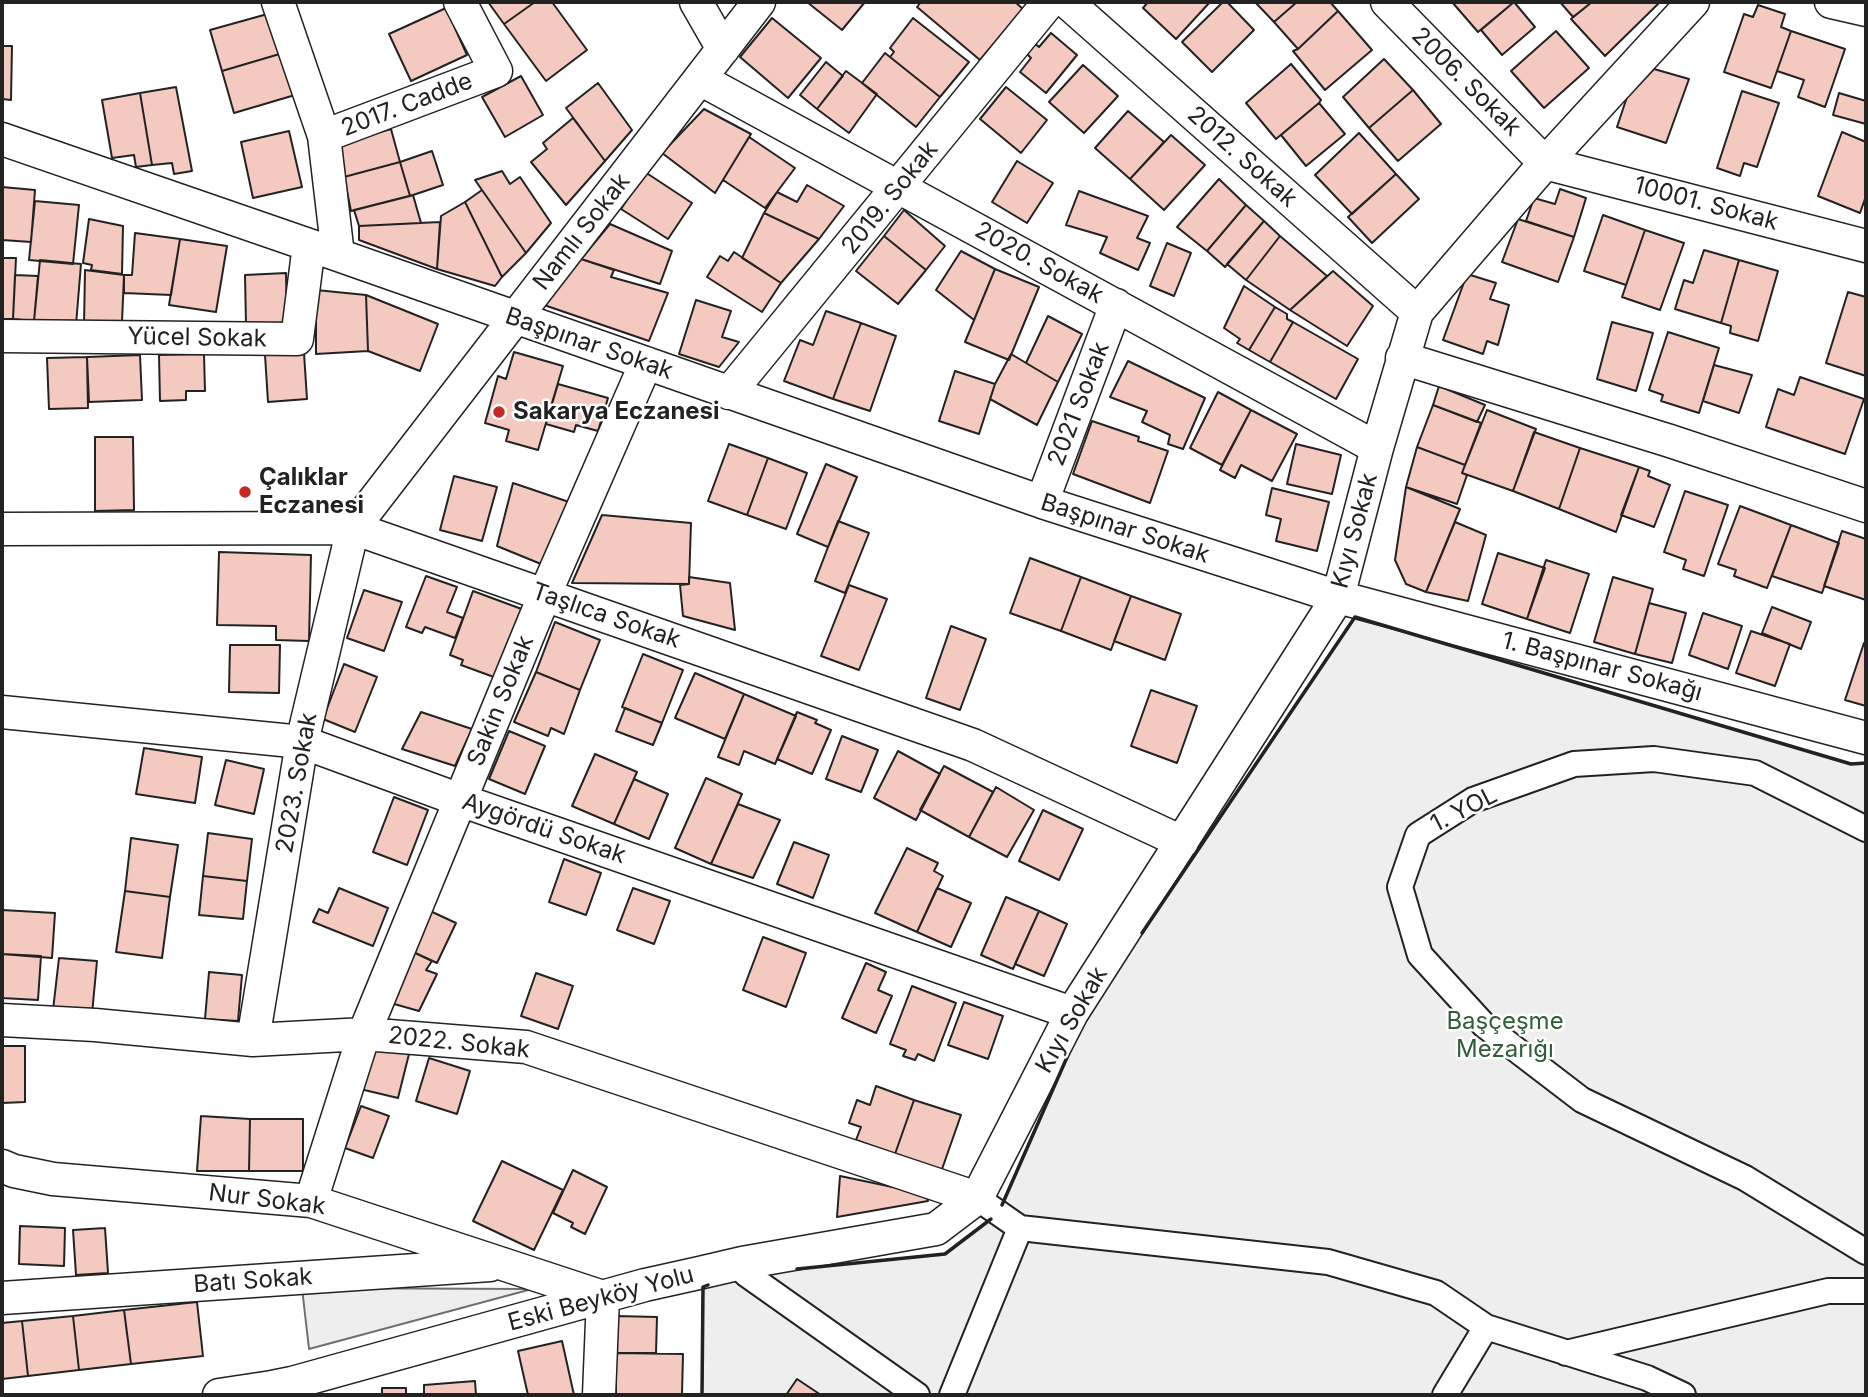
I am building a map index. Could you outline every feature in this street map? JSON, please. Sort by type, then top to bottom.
[{"type":"street","points":[[278,2],[324,136],[324,250]]},
{"type":"street","name":"2017. Cadde","points":[[324,136],[496,71],[460,2]]},
{"type":"street","points":[[696,2],[723,48]]},
{"type":"street","name":"Namlı Sokak","points":[[353,528],[759,2]]},
{"type":"street","name":"2019. Sokak","points":[[729,393],[1049,2]]},
{"type":"street","name":"2012. Sokak","points":[[1067,2],[1417,312]]},
{"type":"street","name":"2006. Sokak","points":[[1387,2],[1545,163]]},
{"type":"street","name":"Kıyı Sokak","points":[[977,1198],[1072,1013],[1338,597],[1377,447],[1417,312],[1545,163],[1693,2]]},
{"type":"street","points":[[1831,2],[1866,10]]},
{"type":"street","name":"2020. Sokak","points":[[700,79],[1377,447]]},
{"type":"street","name":"Başpınar Sokak","points":[[2,139],[1042,502],[1338,597]]},
{"type":"street","name":"10001. Sokak","points":[[1545,163],[1866,246]]},
{"type":"street","name":"Yücel Sokak","points":[[2,336],[297,340],[324,250]]},
{"type":"street","name":"2021 Sokak","points":[[1042,502],[1116,305]]},
{"type":"street","points":[[1402,358],[1671,441],[1866,506]]},
{"type":"street","name":"Sakin Sokak","points":[[311,1201],[364,1034],[545,594],[646,363]]},
{"type":"street","name":"Taşlıca Sokak","points":[[2,529],[353,528],[973,745],[1182,842]]},
{"type":"street","name":"2023. Sokak","points":[[253,1040],[302,741],[353,528]]},
{"type":"street","name":"1. Başpınar Sokağı","points":[[1338,597],[1866,738]]},
{"type":"street","name":"Aygördü Sokak","points":[[2,712],[302,741],[460,800],[1072,1013]]},
{"type":"street","name":"1. YOL","points":[[1866,829],[1755,773],[1654,759],[1574,764],[1473,800],[1418,835],[1400,887],[1420,955],[1484,1025],[1582,1100],[1745,1178],[1866,1252]]},
{"type":"street","name":"2022. Sokak","points":[[2,1020],[95,1025],[253,1040],[364,1034],[526,1047],[977,1198]]},
{"type":"street","name":"Nur Sokak","points":[[2,1166],[53,1179],[311,1201],[603,1297]]},
{"type":"street","points":[[977,1198],[1020,1228],[1328,1262],[1436,1293],[1486,1327],[1647,1378],[1683,1395]]},
{"type":"street","name":"Eski Beyköy Yolu","points":[[219,1395],[272,1391],[603,1297],[742,1263],[936,1229],[977,1198]]},
{"type":"street","points":[[952,1395],[1020,1228]]},
{"type":"street","name":"Batı Sokak","points":[[2,1298],[505,1264]]},
{"type":"street","points":[[746,1274],[917,1395]]},
{"type":"street","points":[[1566,1353],[1828,1291],[1866,1291]]},
{"type":"street","points":[[599,1395],[603,1297]]},
{"type":"street","points":[[1445,1395],[1486,1327]]},
{"type":"green space","name":"Başçeşme Mezarığı","points":[[1355,617],[1851,764],[1866,763],[1866,1395],[702,1395],[703,1287],[746,1274],[945,1254],[998,1213],[1084,1019]]},
{"type":"green space","points":[[302,1288],[532,1289],[309,1349]]},
{"type":"building","points":[[488,2],[535,2],[504,24]]},
{"type":"building","points":[[535,2],[552,2],[587,50],[546,81],[504,24]]},
{"type":"building","points":[[807,2],[865,2],[842,30]]},
{"type":"building","points":[[921,2],[1015,2],[1023,9],[980,60],[917,7]]},
{"type":"building","points":[[1148,2],[1210,2],[1176,39],[1143,8]]},
{"type":"building","points":[[1223,2],[1227,2],[1254,30],[1212,72],[1182,42]]},
{"type":"building","points":[[1255,2],[1297,2],[1274,22]]},
{"type":"building","points":[[1297,2],[1330,2],[1338,11],[1298,49],[1274,22]]},
{"type":"building","points":[[1452,2],[1514,2],[1478,32]]},
{"type":"building","points":[[1514,2],[1535,27],[1502,55],[1481,30]]},
{"type":"building","points":[[1560,2],[1592,2],[1573,17]]},
{"type":"building","points":[[1592,2],[1658,4],[1605,56],[1571,19]]},
{"type":"building","points":[[1758,5],[1785,14],[1781,27],[1791,31],[1771,88],[1724,72],[1744,14],[1753,17]]},
{"type":"building","points":[[446,8],[467,55],[411,81],[389,34]]},
{"type":"building","points":[[1338,11],[1372,50],[1325,90],[1293,51]]},
{"type":"building","points":[[271,13],[283,53],[222,71],[210,30]]},
{"type":"building","points":[[772,18],[821,58],[788,98],[740,57]]},
{"type":"building","points":[[913,18],[969,62],[940,97],[890,57],[894,52],[890,48]]},
{"type":"building","points":[[1556,31],[1589,68],[1544,108],[1511,71]]},
{"type":"building","points":[[1791,31],[1845,49],[1825,107],[1798,97],[1804,80],[1777,71]]},
{"type":"building","points":[[1051,33],[1077,55],[1046,93],[1020,72],[1031,58],[1024,51],[1032,41],[1039,47]]},
{"type":"building","points":[[2,46],[12,46],[11,100],[2,99]]},
{"type":"building","points":[[283,53],[295,95],[234,113],[222,71]]},
{"type":"building","points":[[885,53],[940,97],[916,127],[862,83]]},
{"type":"building","points":[[1384,59],[1413,90],[1369,128],[1343,97]]},
{"type":"building","points":[[826,62],[843,76],[817,109],[800,95]]},
{"type":"building","points":[[1291,64],[1321,100],[1276,139],[1246,103]]},
{"type":"building","points":[[1083,65],[1118,96],[1084,133],[1049,102]]},
{"type":"building","points":[[1654,69],[1689,79],[1666,143],[1617,127],[1627,97]]},
{"type":"building","points":[[846,71],[877,94],[849,133],[817,109]]},
{"type":"building","points":[[521,76],[543,115],[505,137],[482,97]]},
{"type":"building","points":[[598,83],[632,130],[605,161],[566,108]]},
{"type":"building","points":[[176,87],[192,171],[174,174],[172,163],[152,165],[140,93]]},
{"type":"building","points":[[1006,87],[1047,120],[1021,153],[980,119]]},
{"type":"building","points":[[1413,90],[1441,124],[1398,161],[1369,128]]},
{"type":"building","points":[[1742,91],[1779,103],[1757,167],[1744,163],[1740,176],[1717,168]]},
{"type":"building","points":[[140,93],[152,165],[136,167],[134,155],[112,158],[102,100]]},
{"type":"building","points":[[1839,93],[1866,101],[1866,124],[1833,115]]},
{"type":"building","points":[[1319,103],[1345,134],[1306,166],[1281,135]]},
{"type":"building","points":[[704,109],[751,134],[715,193],[662,153]]},
{"type":"building","points":[[1128,111],[1164,142],[1130,179],[1095,148]]},
{"type":"building","points":[[573,118],[605,161],[566,205],[531,162],[547,149],[543,143]]},
{"type":"building","points":[[391,129],[400,162],[344,177],[335,145]]},
{"type":"building","points":[[289,131],[302,187],[253,198],[241,142]]},
{"type":"building","points":[[1842,132],[1866,142],[1866,196],[1860,213],[1818,196]]},
{"type":"building","points":[[1359,133],[1396,174],[1352,214],[1315,175]]},
{"type":"building","points":[[1171,135],[1205,165],[1164,210],[1130,179]]},
{"type":"building","points":[[749,137],[795,168],[765,208],[723,180]]},
{"type":"building","points":[[432,151],[443,185],[410,196],[400,162]]},
{"type":"building","points":[[1017,161],[1053,183],[1027,223],[992,202]]},
{"type":"building","points":[[400,162],[410,196],[351,211],[344,177]]},
{"type":"building","points":[[502,171],[510,184],[520,177],[551,223],[526,253],[475,180]]},
{"type":"building","points":[[645,172],[692,203],[668,239],[621,209]]},
{"type":"building","points":[[1396,174],[1419,199],[1372,243],[1348,217]]},
{"type":"building","points":[[1219,179],[1246,205],[1207,251],[1177,227]]},
{"type":"building","points":[[807,185],[844,206],[819,239],[764,213],[777,192],[797,202]]},
{"type":"building","points":[[2,187],[35,190],[31,242],[2,240]]},
{"type":"building","points":[[1560,189],[1586,198],[1574,237],[1526,221],[1534,198],[1555,204]]},
{"type":"building","points":[[482,190],[526,253],[502,277],[465,202]]},
{"type":"building","points":[[1079,191],[1148,216],[1137,238],[1150,243],[1138,270],[1100,253],[1107,237],[1066,225]]},
{"type":"building","points":[[413,195],[421,223],[359,226],[354,210]]},
{"type":"building","points":[[35,201],[79,205],[73,264],[29,260]]},
{"type":"building","points":[[465,202],[502,277],[495,286],[437,269],[441,216]]},
{"type":"building","points":[[1246,205],[1264,221],[1225,267],[1207,251]]},
{"type":"building","points":[[904,210],[945,246],[926,270],[884,236]]},
{"type":"building","points":[[764,213],[819,239],[781,283],[742,258]]},
{"type":"building","points":[[1603,215],[1645,230],[1626,285],[1584,271]]},
{"type":"building","points":[[89,219],[123,226],[122,274],[91,270],[92,265],[83,263]]},
{"type":"building","points":[[1518,219],[1574,237],[1558,282],[1502,262]]},
{"type":"building","points":[[1264,221],[1280,236],[1246,280],[1227,264]]},
{"type":"building","points":[[440,222],[437,269],[359,240],[359,226]]},
{"type":"building","points":[[610,224],[672,251],[660,284],[581,259]]},
{"type":"building","points":[[1645,230],[1684,243],[1660,310],[1622,297]]},
{"type":"building","points":[[135,233],[180,239],[171,295],[124,293],[124,275],[132,275]]},
{"type":"building","points":[[884,236],[926,270],[898,304],[856,271]]},
{"type":"building","points":[[1280,236],[1327,276],[1290,310],[1246,280]]},
{"type":"building","points":[[180,239],[227,246],[216,312],[169,305]]},
{"type":"building","points":[[1167,243],[1191,253],[1174,296],[1150,286]]},
{"type":"building","points":[[1704,250],[1739,260],[1721,323],[1675,309],[1684,280],[1693,283]]},
{"type":"building","points":[[961,251],[995,269],[974,320],[936,290]]},
{"type":"building","points":[[734,252],[781,283],[762,312],[707,277],[720,256],[728,261]]},
{"type":"building","points":[[2,258],[16,258],[13,319],[2,319]]},
{"type":"building","points":[[581,259],[614,270],[611,277],[668,293],[649,341],[544,305]]},
{"type":"building","points":[[40,260],[81,264],[76,325],[34,321]]},
{"type":"building","points":[[1739,260],[1778,271],[1758,341],[1730,333],[1731,326],[1721,323]]},
{"type":"building","points":[[995,269],[1039,287],[1009,360],[965,342]]},
{"type":"building","points":[[85,270],[124,275],[122,322],[84,325]]},
{"type":"building","points":[[1333,271],[1373,306],[1347,346],[1290,310]]},
{"type":"building","points":[[286,273],[287,324],[246,325],[245,275]]},
{"type":"building","points":[[1467,274],[1496,283],[1490,299],[1509,305],[1498,345],[1487,341],[1483,354],[1443,340]]},
{"type":"building","points":[[15,275],[38,276],[34,321],[13,319]]},
{"type":"building","points":[[1244,286],[1275,307],[1249,350],[1237,343],[1240,339],[1224,328]]},
{"type":"building","points":[[316,290],[366,295],[368,351],[316,354]]},
{"type":"building","points":[[1848,292],[1866,297],[1866,376],[1826,363]]},
{"type":"building","points":[[366,295],[438,324],[420,371],[368,351]]},
{"type":"building","points":[[696,300],[731,311],[722,337],[739,342],[719,367],[679,354]]},
{"type":"building","points":[[1275,307],[1287,314],[1287,319],[1293,322],[1270,362],[1249,350]]},
{"type":"building","points":[[826,311],[861,323],[833,399],[784,381],[800,340],[813,345]]},
{"type":"building","points":[[1048,316],[1082,334],[1058,382],[1026,363]]},
{"type":"building","points":[[1293,322],[1358,359],[1336,399],[1270,362]]},
{"type":"building","points":[[1612,322],[1653,333],[1636,391],[1597,379]]},
{"type":"building","points":[[861,323],[896,336],[870,411],[833,399]]},
{"type":"building","points":[[1668,332],[1719,348],[1699,413],[1661,401],[1663,395],[1649,390]]},
{"type":"building","points":[[514,352],[563,366],[538,450],[506,441],[509,430],[485,423],[498,376],[506,379]]},
{"type":"building","points":[[304,353],[307,399],[268,402],[265,355]]},
{"type":"building","points":[[204,354],[205,391],[186,391],[186,400],[160,401],[159,355]]},
{"type":"building","points":[[1011,354],[1058,382],[1037,425],[990,399]]},
{"type":"building","points":[[140,355],[142,400],[89,402],[87,357]]},
{"type":"building","points":[[87,357],[88,408],[49,409],[47,358]]},
{"type":"building","points":[[1128,361],[1205,398],[1183,449],[1168,444],[1170,435],[1142,422],[1147,411],[1110,397]]},
{"type":"building","points":[[1714,365],[1752,375],[1739,413],[1703,401]]},
{"type":"building","points":[[955,371],[995,384],[979,434],[939,421]]},
{"type":"building","points":[[1800,377],[1864,399],[1845,454],[1766,427],[1778,389],[1794,395]]},
{"type":"building","points":[[558,384],[608,398],[598,431],[576,425],[574,432],[546,424]]},
{"type":"building","points":[[1439,386],[1485,405],[1477,422],[1433,405]]},
{"type":"building","points":[[1218,392],[1251,410],[1222,465],[1190,448]]},
{"type":"building","points":[[1433,405],[1481,423],[1465,465],[1417,447]]},
{"type":"building","points":[[1251,410],[1297,434],[1272,481],[1241,465],[1235,478],[1220,470]]},
{"type":"building","points":[[1487,410],[1536,429],[1513,491],[1462,473]]},
{"type":"building","points":[[1092,421],[1139,437],[1138,441],[1168,451],[1150,503],[1073,474]]},
{"type":"building","points":[[1534,432],[1580,448],[1559,509],[1513,491]]},
{"type":"building","points":[[95,437],[133,437],[134,510],[95,511]]},
{"type":"building","points":[[729,444],[768,458],[747,515],[708,501]]},
{"type":"building","points":[[1296,444],[1341,455],[1332,494],[1287,484]]},
{"type":"building","points":[[1417,447],[1465,465],[1462,473],[1467,475],[1457,504],[1406,487]]},
{"type":"building","points":[[1580,448],[1639,467],[1616,532],[1559,509]]},
{"type":"building","points":[[768,458],[807,473],[786,529],[747,515]]},
{"type":"building","points":[[826,464],[857,477],[828,547],[797,534]]},
{"type":"building","points":[[1639,467],[1650,471],[1648,476],[1670,485],[1654,527],[1621,515]]},
{"type":"building","points":[[454,476],[497,487],[482,541],[440,530]]},
{"type":"building","points":[[513,483],[569,502],[541,564],[497,546]]},
{"type":"building","points":[[1406,487],[1460,509],[1426,592],[1406,584],[1395,560]]},
{"type":"building","points":[[1272,488],[1329,502],[1317,551],[1276,541],[1281,519],[1266,515]]},
{"type":"building","points":[[1685,491],[1728,505],[1704,576],[1683,569],[1686,560],[1664,552]]},
{"type":"building","points":[[1740,506],[1791,525],[1767,588],[1734,576],[1736,570],[1718,564]]},
{"type":"building","points":[[602,515],[691,523],[689,584],[572,583]]},
{"type":"building","points":[[838,521],[869,533],[845,593],[815,581]]},
{"type":"building","points":[[1455,522],[1486,535],[1468,601],[1426,592]]},
{"type":"building","points":[[1791,525],[1839,543],[1822,593],[1772,576]]},
{"type":"building","points":[[1842,531],[1866,539],[1866,600],[1824,586]]},
{"type":"building","points":[[219,552],[311,555],[309,641],[276,640],[276,626],[217,625]]},
{"type":"building","points":[[1498,553],[1545,568],[1527,619],[1482,604]]},
{"type":"building","points":[[1030,558],[1081,577],[1061,631],[1010,613]]},
{"type":"building","points":[[1546,560],[1589,574],[1570,633],[1527,619]]},
{"type":"building","points":[[426,576],[457,587],[447,612],[463,618],[455,638],[425,627],[422,633],[406,627]]},
{"type":"building","points":[[689,577],[730,583],[735,630],[683,616],[680,585],[689,584]]},
{"type":"building","points":[[1081,577],[1131,596],[1111,650],[1061,631]]},
{"type":"building","points":[[1613,577],[1653,589],[1635,654],[1594,642]]},
{"type":"building","points":[[849,585],[887,599],[859,670],[821,656]]},
{"type":"building","points":[[364,590],[402,602],[384,651],[347,638]]},
{"type":"building","points":[[473,591],[527,611],[502,680],[461,665],[463,660],[450,655]]},
{"type":"building","points":[[1131,596],[1181,614],[1165,660],[1114,641]]},
{"type":"building","points":[[1649,603],[1686,613],[1672,663],[1635,654]]},
{"type":"building","points":[[1772,607],[1811,622],[1801,649],[1762,633]]},
{"type":"building","points":[[1703,613],[1742,626],[1728,669],[1689,655]]},
{"type":"building","points":[[555,622],[600,640],[580,690],[536,672]]},
{"type":"building","points":[[951,626],[986,639],[960,710],[926,698]]},
{"type":"building","points":[[1751,631],[1790,644],[1775,686],[1736,673]]},
{"type":"building","points":[[1864,643],[1866,644],[1866,706],[1845,700]]},
{"type":"building","points":[[230,645],[280,645],[279,693],[229,692]]},
{"type":"building","points":[[643,654],[683,670],[662,723],[622,707]]},
{"type":"building","points":[[344,664],[377,677],[355,732],[323,719]]},
{"type":"building","points":[[536,672],[580,690],[564,734],[551,728],[548,736],[514,722]]},
{"type":"building","points":[[695,673],[744,694],[725,739],[675,718]]},
{"type":"building","points":[[1151,690],[1197,706],[1177,763],[1131,746]]},
{"type":"building","points":[[744,694],[796,716],[775,764],[744,751],[739,765],[718,757]]},
{"type":"building","points":[[625,708],[662,723],[653,745],[616,731]]},
{"type":"building","points":[[421,712],[472,729],[455,766],[402,749]]},
{"type":"building","points":[[797,712],[817,720],[815,723],[831,730],[812,774],[777,759]]},
{"type":"building","points":[[509,731],[545,746],[525,794],[489,779]]},
{"type":"building","points":[[842,736],[878,750],[861,792],[826,779]]},
{"type":"building","points":[[144,748],[202,757],[195,803],[136,794]]},
{"type":"building","points":[[898,751],[940,774],[916,820],[874,798]]},
{"type":"building","points":[[595,754],[637,772],[614,824],[572,806]]},
{"type":"building","points":[[226,760],[264,769],[254,814],[215,805]]},
{"type":"building","points":[[944,766],[993,792],[969,837],[920,810]]},
{"type":"building","points":[[706,778],[742,794],[711,864],[675,848]]},
{"type":"building","points":[[634,779],[668,794],[649,839],[614,824]]},
{"type":"building","points":[[996,787],[1034,810],[1007,857],[969,837]]},
{"type":"building","points":[[394,797],[428,810],[407,865],[373,852]]},
{"type":"building","points":[[738,804],[780,820],[753,878],[711,864]]},
{"type":"building","points":[[1043,810],[1083,829],[1059,880],[1019,861]]},
{"type":"building","points":[[208,833],[252,839],[247,881],[203,876]]},
{"type":"building","points":[[131,838],[178,845],[170,897],[125,891]]},
{"type":"building","points":[[794,842],[829,855],[813,898],[777,884]]},
{"type":"building","points":[[907,848],[938,863],[934,871],[943,876],[917,932],[875,913]]},
{"type":"building","points":[[564,859],[601,873],[586,915],[549,902]]},
{"type":"building","points":[[203,876],[247,881],[243,919],[199,915]]},
{"type":"building","points":[[339,888],[388,908],[373,946],[313,922],[319,909],[328,913]]},
{"type":"building","points":[[633,888],[670,901],[654,944],[617,930]]},
{"type":"building","points":[[937,888],[971,903],[951,947],[917,932]]},
{"type":"building","points":[[125,891],[170,897],[162,958],[116,952]]},
{"type":"building","points":[[1006,897],[1039,911],[1013,969],[981,955]]},
{"type":"building","points":[[2,910],[55,913],[52,958],[2,954]]},
{"type":"building","points":[[428,910],[456,923],[437,963],[409,950]]},
{"type":"building","points":[[1039,911],[1067,924],[1044,976],[1015,964]]},
{"type":"building","points":[[763,937],[806,953],[786,1007],[743,990]]},
{"type":"building","points":[[409,950],[432,961],[426,970],[437,974],[419,1011],[387,1002]]},
{"type":"building","points":[[2,954],[41,956],[38,1000],[2,998]]},
{"type":"building","points":[[59,958],[97,961],[92,1014],[53,1010]]},
{"type":"building","points":[[866,963],[886,972],[878,990],[892,996],[876,1033],[842,1018]]},
{"type":"building","points":[[209,972],[242,975],[238,1021],[205,1019]]},
{"type":"building","points":[[536,973],[573,986],[558,1029],[521,1016]]},
{"type":"building","points":[[912,986],[956,1003],[934,1061],[918,1054],[915,1060],[903,1056],[906,1050],[890,1044]]},
{"type":"building","points":[[964,1002],[1003,1016],[988,1059],[948,1045]]},
{"type":"building","points":[[370,1045],[409,1054],[398,1098],[360,1089]]},
{"type":"building","points":[[2,1046],[25,1046],[25,1102],[2,1103]]},
{"type":"building","points":[[429,1058],[470,1071],[457,1114],[416,1101]]},
{"type":"building","points":[[876,1086],[914,1100],[895,1154],[856,1140],[861,1127],[849,1123],[857,1100],[870,1105]]},
{"type":"building","points":[[914,1100],[961,1115],[941,1172],[895,1154]]},
{"type":"building","points":[[361,1106],[389,1116],[373,1158],[345,1148]]},
{"type":"building","points":[[201,1116],[250,1119],[249,1171],[197,1171]]},
{"type":"building","points":[[250,1119],[303,1119],[303,1171],[249,1171]]},
{"type":"building","points":[[502,1161],[563,1190],[534,1250],[473,1221]]},
{"type":"building","points":[[573,1170],[607,1187],[585,1234],[571,1227],[573,1223],[553,1213]]},
{"type":"building","points":[[840,1176],[926,1194],[928,1201],[837,1217]]},
{"type":"building","points":[[20,1226],[65,1228],[64,1266],[19,1264]]},
{"type":"building","points":[[105,1228],[108,1273],[76,1275],[73,1230]]},
{"type":"building","points":[[197,1302],[203,1356],[131,1364],[124,1310]]},
{"type":"building","points":[[124,1310],[131,1364],[79,1370],[73,1316]]},
{"type":"building","points":[[73,1316],[79,1370],[28,1376],[22,1321]]},
{"type":"building","points":[[616,1316],[657,1317],[656,1353],[616,1353]]},
{"type":"building","points":[[22,1321],[28,1376],[2,1379],[2,1323]]},
{"type":"building","points":[[562,1341],[574,1395],[528,1395],[518,1351]]},
{"type":"building","points":[[616,1353],[683,1354],[682,1395],[616,1395]]},
{"type":"building","points":[[797,1379],[821,1395],[786,1395]]},
{"type":"building","points":[[475,1381],[476,1395],[424,1395],[424,1385]]},
{"type":"building","points":[[382,1388],[406,1388],[406,1395],[382,1395]]},
{"type":"wall","points":[[1142,933],[1355,617],[1851,764],[1866,763]]},
{"type":"wall","points":[[1002,1205],[1068,1055]]},
{"type":"wall","points":[[797,1269],[945,1254],[991,1219]]},
{"type":"wall","points":[[702,1395],[703,1287],[708,1285]]},
{"type":"place","name":"Sakarya Eczanesi","points":[[499,412]]},
{"type":"place","name":"Çalıklar Eczanesi","points":[[245,492]]}]
